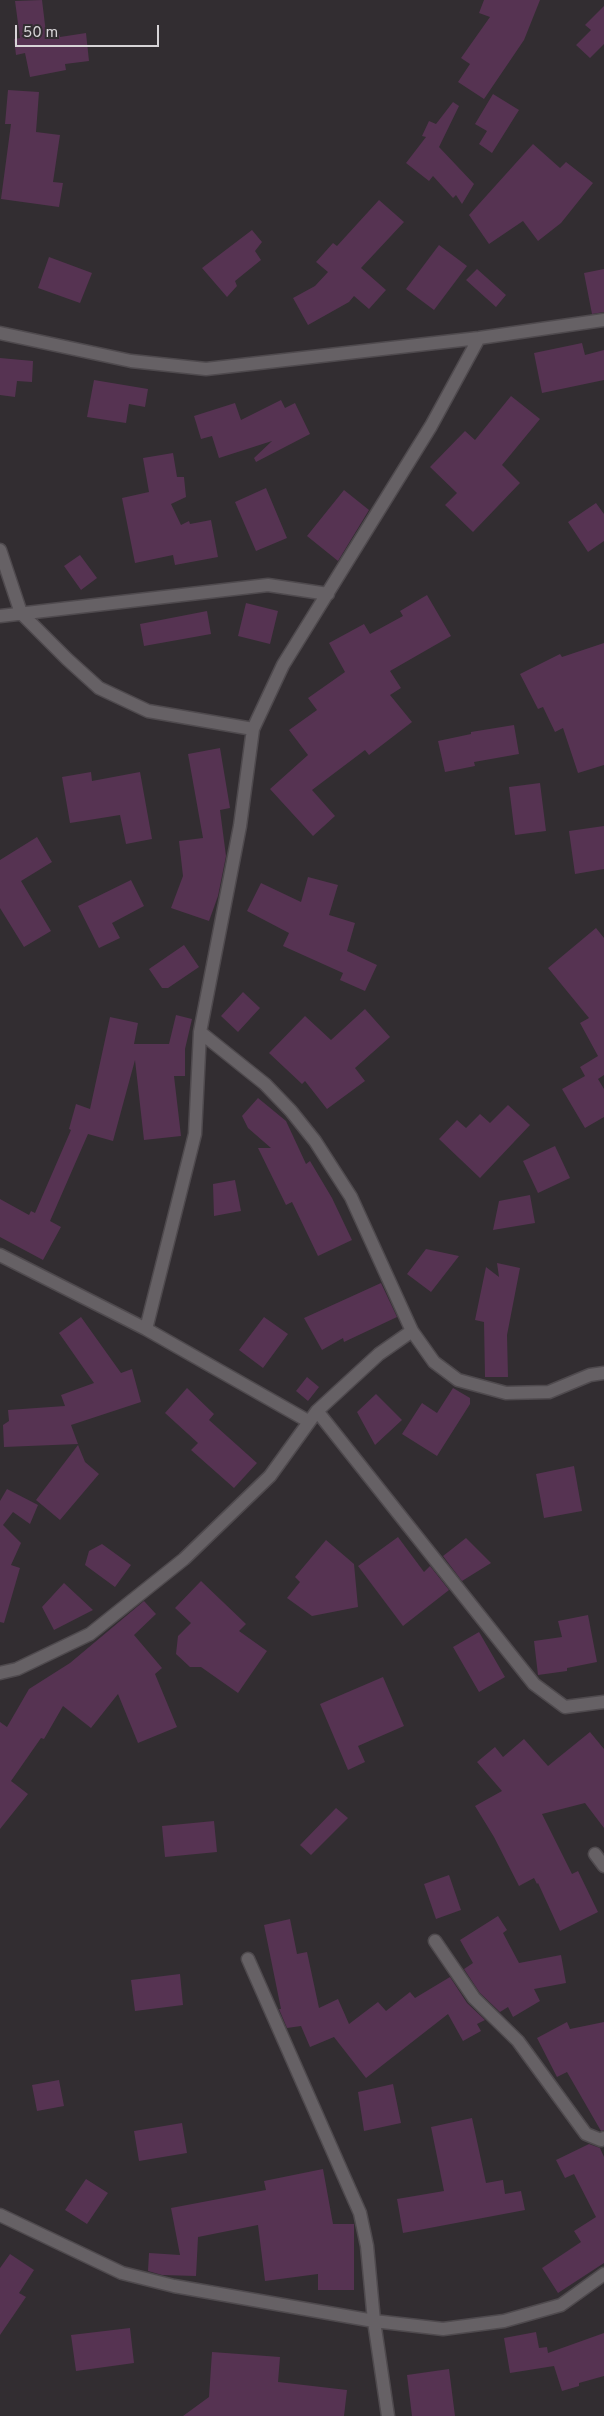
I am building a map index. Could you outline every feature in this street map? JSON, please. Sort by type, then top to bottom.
[{"type":"street","points":[[0,333],[131,361],[206,369],[479,338],[604,320]]},
{"type":"street","points":[[146,1329],[196,1134],[200,1032],[240,826],[253,729],[283,665],[431,426],[479,338]]},
{"type":"street","points":[[0,550],[20,613],[99,688],[148,711],[253,729]]},
{"type":"street","points":[[0,616],[268,585],[328,594]]},
{"type":"street","points":[[200,1032],[265,1084],[315,1141],[351,1197],[412,1331],[434,1362],[458,1380],[506,1393],[549,1392],[590,1375],[604,1374]]},
{"type":"street","points":[[0,1255],[146,1329],[308,1421]]},
{"type":"street","points":[[0,1673],[16,1669],[90,1634],[184,1559],[270,1476],[317,1411],[379,1354],[412,1331]]},
{"type":"street","points":[[317,1411],[534,1684],[565,1707],[604,1702]]},
{"type":"street","points":[[595,1854],[604,1866]]},
{"type":"street","points":[[435,1941],[474,1998],[518,2041],[586,2134],[601,2140],[604,2138]]},
{"type":"street","points":[[248,1959],[360,2213],[367,2246],[374,2321],[388,2416]]},
{"type":"street","points":[[0,2215],[122,2273],[174,2286],[374,2321],[443,2329],[504,2321],[561,2304],[604,2274]]},
{"type":"building","points":[[42,0],[46,33],[58,30],[60,37],[86,33],[89,61],[65,64],[66,70],[30,77],[25,53],[16,55],[14,39],[20,38],[15,1]]},
{"type":"building","points":[[484,0],[540,0],[524,40],[484,99],[458,82],[470,64],[461,58],[490,17],[479,13]]},
{"type":"building","points":[[604,6],[604,44],[590,58],[576,45],[591,30],[585,25]]},
{"type":"building","points":[[8,90],[39,92],[36,132],[60,135],[53,182],[63,183],[59,207],[1,199],[11,124],[5,124]]},
{"type":"building","points":[[493,94],[519,110],[492,153],[479,144],[487,131],[475,124]]},
{"type":"building","points":[[453,102],[459,106],[439,147],[474,184],[462,204],[456,195],[453,198],[433,176],[429,181],[406,163],[426,137],[422,136],[429,121],[436,124]]},
{"type":"building","points":[[533,144],[560,168],[566,162],[593,183],[561,223],[538,241],[523,221],[489,244],[469,215]]},
{"type":"building","points":[[379,200],[404,222],[361,268],[386,290],[369,309],[354,296],[349,302],[308,325],[293,298],[315,286],[328,272],[316,262],[333,243],[337,246]]},
{"type":"building","points":[[252,230],[262,242],[255,251],[261,260],[235,281],[237,286],[227,297],[202,268]]},
{"type":"building","points":[[439,245],[467,266],[434,310],[406,289]]},
{"type":"building","points":[[49,257],[92,273],[80,303],[38,288]]},
{"type":"building","points":[[477,269],[506,295],[496,307],[466,280]]},
{"type":"building","points":[[604,269],[604,312],[592,314],[584,273]]},
{"type":"building","points":[[582,343],[585,355],[604,350],[604,380],[542,393],[534,353]]},
{"type":"building","points":[[0,358],[33,361],[32,382],[17,381],[15,397],[0,395]]},
{"type":"building","points":[[94,380],[148,389],[145,407],[129,404],[126,423],[87,417]]},
{"type":"building","points":[[511,396],[540,419],[502,465],[520,483],[473,532],[445,505],[457,493],[430,467],[465,431],[475,440]]},
{"type":"building","points":[[281,400],[285,408],[295,403],[310,434],[256,462],[254,458],[272,441],[219,458],[212,436],[201,439],[194,416],[235,403],[241,420]]},
{"type":"building","points":[[173,453],[177,477],[184,477],[186,497],[171,504],[181,525],[189,521],[190,524],[211,520],[218,557],[175,565],[173,555],[135,563],[122,498],[149,492],[143,458]]},
{"type":"building","points":[[266,488],[287,538],[256,551],[235,502]]},
{"type":"building","points":[[344,490],[369,510],[338,561],[307,536]]},
{"type":"building","points":[[596,503],[604,514],[604,541],[588,552],[568,522]]},
{"type":"building","points":[[80,555],[97,578],[81,590],[64,566]]},
{"type":"building","points":[[427,595],[451,636],[390,671],[401,688],[390,695],[412,722],[369,755],[365,750],[312,790],[335,816],[313,836],[270,789],[308,755],[289,730],[317,710],[308,698],[345,672],[329,643],[364,624],[370,634],[403,616],[400,611]]},
{"type":"building","points":[[246,603],[278,611],[270,644],[238,636]]},
{"type":"building","points":[[207,611],[211,634],[144,646],[140,624]]},
{"type":"building","points":[[604,643],[604,765],[578,773],[563,728],[555,732],[543,707],[538,709],[520,674],[560,654],[562,657]]},
{"type":"building","points":[[514,725],[519,754],[474,762],[475,766],[445,772],[438,741],[471,734],[471,732]]},
{"type":"building","points":[[220,748],[230,808],[220,810],[226,856],[218,896],[209,921],[171,908],[183,876],[179,841],[203,838],[188,754]]},
{"type":"building","points":[[91,772],[92,781],[140,772],[152,839],[126,844],[120,815],[70,823],[62,777]]},
{"type":"building","points":[[540,783],[546,831],[515,835],[509,787]]},
{"type":"building","points":[[604,826],[604,869],[575,874],[569,831]]},
{"type":"building","points":[[37,837],[52,862],[21,881],[51,931],[24,947],[0,908],[0,860]]},
{"type":"building","points":[[308,877],[338,885],[329,915],[355,923],[347,951],[377,965],[365,991],[340,980],[343,973],[283,946],[289,933],[247,911],[261,883],[301,902]]},
{"type":"building","points":[[131,880],[144,906],[112,923],[120,938],[99,948],[78,906]]},
{"type":"building","points":[[596,928],[604,938],[604,1075],[598,1079],[604,1089],[604,1117],[585,1128],[562,1089],[585,1076],[580,1067],[598,1056],[580,1023],[589,1018],[548,968]]},
{"type":"building","points":[[184,945],[199,967],[168,988],[162,988],[149,969]]},
{"type":"building","points":[[243,992],[260,1008],[238,1032],[221,1016]]},
{"type":"building","points":[[365,1009],[390,1037],[355,1068],[365,1081],[327,1109],[305,1081],[302,1084],[269,1053],[305,1016],[331,1040]]},
{"type":"building","points":[[176,1015],[192,1019],[185,1049],[185,1076],[174,1076],[181,1136],[144,1140],[135,1060],[113,1141],[88,1134],[50,1221],[61,1227],[43,1260],[0,1237],[0,1199],[29,1215],[31,1211],[35,1213],[71,1130],[69,1129],[76,1104],[90,1109],[110,1017],[138,1023],[134,1044],[169,1044]]},
{"type":"building","points":[[258,1098],[286,1121],[306,1164],[310,1161],[332,1198],[352,1240],[318,1256],[292,1202],[286,1205],[258,1148],[271,1148],[248,1128],[242,1116]]},
{"type":"building","points":[[508,1105],[530,1125],[480,1178],[439,1139],[457,1120],[466,1128],[480,1114],[490,1123]]},
{"type":"building","points":[[555,1146],[570,1178],[538,1193],[523,1161]]},
{"type":"building","points":[[235,1180],[241,1211],[214,1216],[213,1184]]},
{"type":"building","points":[[530,1195],[535,1223],[493,1230],[499,1201]]},
{"type":"building","points":[[426,1249],[459,1256],[431,1292],[407,1274]]},
{"type":"building","points":[[497,1263],[520,1268],[507,1335],[508,1377],[485,1377],[484,1322],[475,1320],[486,1267],[499,1277]]},
{"type":"building","points":[[381,1283],[397,1317],[344,1342],[343,1338],[322,1350],[304,1318]]},
{"type":"building","points":[[81,1317],[121,1373],[132,1369],[141,1402],[71,1425],[78,1444],[4,1447],[3,1425],[9,1421],[8,1410],[65,1406],[61,1395],[94,1383],[59,1333]]},
{"type":"building","points":[[264,1317],[288,1334],[263,1368],[239,1350]]},
{"type":"building","points":[[307,1377],[319,1387],[308,1401],[296,1391]]},
{"type":"building","points":[[187,1388],[214,1414],[209,1420],[257,1463],[234,1488],[191,1450],[198,1443],[165,1413]]},
{"type":"building","points":[[453,1388],[470,1398],[470,1404],[437,1456],[402,1434],[422,1403],[437,1413]]},
{"type":"building","points":[[376,1394],[402,1420],[375,1445],[357,1412]]},
{"type":"building","points":[[78,1445],[85,1462],[99,1474],[60,1520],[36,1500]]},
{"type":"building","points":[[574,1466],[582,1511],[544,1518],[536,1474]]},
{"type":"building","points":[[7,1489],[38,1505],[30,1524],[13,1512],[3,1525],[21,1543],[11,1565],[20,1568],[4,1623],[0,1622],[0,1501]]},
{"type":"building","points":[[398,1537],[424,1572],[430,1566],[449,1590],[403,1626],[358,1566]]},
{"type":"building","points":[[466,1538],[491,1563],[462,1581],[443,1556]]},
{"type":"building","points":[[326,1540],[354,1564],[358,1607],[312,1616],[287,1598],[300,1582],[295,1577]]},
{"type":"building","points":[[102,1544],[131,1565],[115,1587],[85,1565],[89,1551]]},
{"type":"building","points":[[201,1581],[246,1624],[239,1631],[267,1651],[238,1693],[201,1667],[190,1667],[176,1654],[178,1636],[191,1623],[175,1608]]},
{"type":"building","points":[[64,1583],[93,1610],[54,1630],[42,1607]]},
{"type":"building","points":[[144,1601],[156,1614],[134,1635],[162,1668],[155,1674],[177,1727],[138,1743],[118,1694],[91,1728],[63,1706],[44,1739],[41,1738],[11,1781],[28,1794],[0,1829],[0,1722],[7,1727],[29,1689],[70,1663]]},
{"type":"building","points":[[588,1615],[597,1662],[567,1668],[567,1671],[538,1675],[534,1641],[562,1637],[558,1621]]},
{"type":"building","points":[[479,1632],[505,1677],[479,1692],[453,1647]]},
{"type":"building","points":[[383,1677],[404,1726],[358,1746],[365,1762],[348,1770],[320,1704]]},
{"type":"building","points":[[590,1732],[604,1749],[604,1828],[585,1803],[542,1814],[572,1874],[578,1871],[598,1912],[560,1931],[538,1883],[534,1878],[519,1886],[494,1837],[475,1806],[502,1791],[477,1762],[495,1747],[503,1757],[524,1739],[548,1766]]},
{"type":"building","points":[[336,1808],[348,1818],[311,1855],[300,1845]]},
{"type":"building","points":[[214,1821],[217,1852],[165,1857],[162,1826]]},
{"type":"building","points":[[449,1875],[461,1910],[436,1919],[424,1884]]},
{"type":"building","points":[[498,1916],[507,1930],[503,1933],[519,1963],[561,1955],[566,1983],[534,1989],[540,2001],[513,2017],[508,2007],[500,2012],[480,1993],[464,1969],[473,1963],[460,1940]]},
{"type":"building","points":[[290,1919],[297,1954],[307,1952],[319,2008],[338,1999],[349,2024],[378,2002],[386,2011],[410,1992],[415,1998],[450,1977],[467,2003],[485,2020],[477,2024],[481,2031],[463,2041],[448,2014],[366,2078],[334,2037],[310,2047],[301,2026],[287,2028],[279,2009],[281,2009],[264,1925]]},
{"type":"building","points":[[180,1974],[183,2005],[135,2011],[131,1980]]},
{"type":"building","points":[[567,2022],[570,2029],[604,2022],[604,2130],[601,2131],[567,2072],[557,2077],[537,2038]]},
{"type":"building","points":[[59,2080],[64,2106],[37,2111],[32,2085]]},
{"type":"building","points":[[393,2084],[401,2123],[364,2131],[358,2092]]},
{"type":"building","points":[[472,2118],[486,2183],[503,2180],[505,2194],[521,2191],[525,2210],[403,2233],[397,2199],[444,2191],[431,2127]]},
{"type":"building","points":[[182,2123],[187,2153],[139,2161],[134,2131]]},
{"type":"building","points":[[589,2144],[600,2148],[604,2157],[604,2263],[558,2293],[542,2268],[581,2242],[574,2231],[596,2217],[574,2174],[565,2178],[556,2160]]},
{"type":"building","points":[[323,2169],[333,2224],[354,2224],[354,2290],[318,2290],[318,2274],[265,2281],[258,2225],[198,2237],[196,2276],[162,2275],[148,2271],[149,2253],[180,2255],[171,2208],[266,2190],[264,2181]]},
{"type":"building","points":[[86,2179],[108,2193],[87,2224],[65,2210]]},
{"type":"building","points":[[10,2254],[34,2270],[19,2293],[26,2297],[0,2335],[0,2268]]},
{"type":"building","points":[[130,2328],[134,2363],[76,2371],[71,2335]]},
{"type":"building","points":[[536,2332],[539,2348],[547,2347],[548,2353],[604,2333],[604,2376],[579,2383],[579,2386],[562,2391],[554,2366],[510,2373],[504,2338]]},
{"type":"building","points":[[212,2352],[280,2357],[278,2382],[347,2390],[344,2416],[183,2416],[209,2397]]},
{"type":"building","points":[[449,2369],[455,2416],[412,2416],[407,2375]]}]
